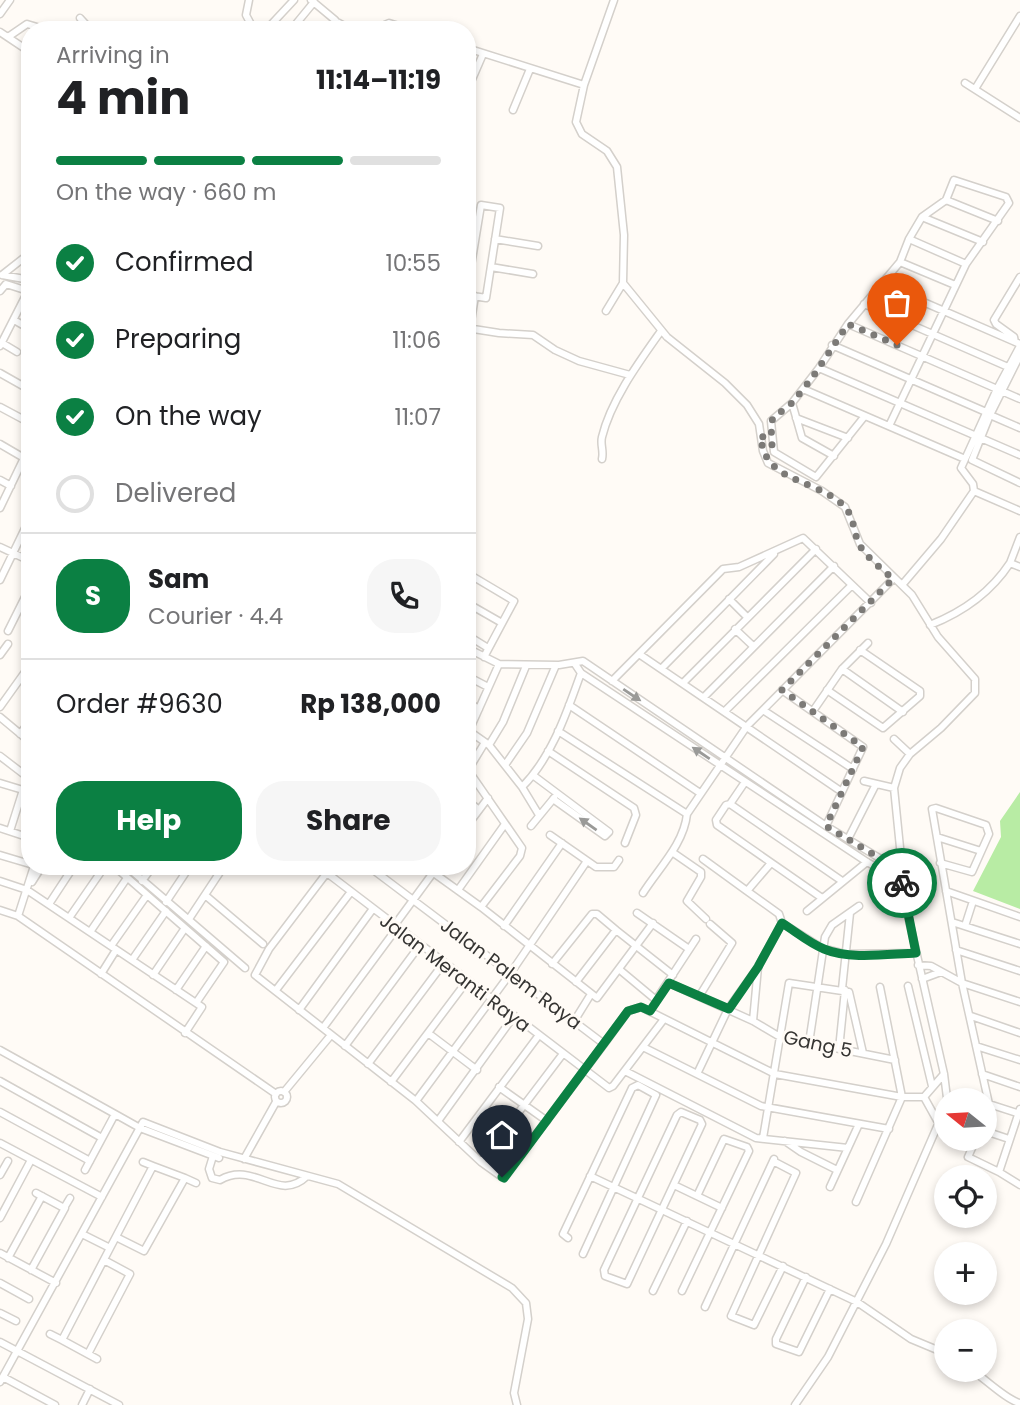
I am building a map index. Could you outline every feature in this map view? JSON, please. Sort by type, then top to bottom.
[{"type":"street","points":[[0,13],[10,0]]},
{"type":"street","points":[[249,0],[246,15],[249,21]]},
{"type":"street","points":[[274,21],[294,0]]},
{"type":"street","points":[[606,311],[623,283],[624,235],[620,181],[612,156],[576,127],[584,85],[614,0]]},
{"type":"street","points":[[298,21],[313,1],[335,21]]},
{"type":"street","points":[[975,89],[1020,16]]},
{"type":"street","points":[[80,18],[83,21]]},
{"type":"street","points":[[8,37],[21,28]]},
{"type":"street","points":[[0,32],[21,46]]},
{"type":"street","points":[[476,51],[584,85]]},
{"type":"street","points":[[476,70],[483,54]]},
{"type":"street","points":[[513,110],[530,69]]},
{"type":"street","points":[[965,83],[1020,118]]},
{"type":"street","points":[[772,445],[771,421],[792,403],[819,369],[832,345],[900,262],[922,216],[946,200],[956,179],[1006,197],[1009,203],[966,264],[889,426]]},
{"type":"street","points":[[946,200],[998,221]]},
{"type":"street","points":[[476,236],[481,205],[500,208],[486,298],[476,296]]},
{"type":"street","points":[[922,216],[983,242]]},
{"type":"street","points":[[495,239],[538,246]]},
{"type":"street","points":[[909,239],[966,264]]},
{"type":"street","points":[[1,275],[21,260]]},
{"type":"street","points":[[900,262],[955,285]]},
{"type":"street","points":[[491,267],[533,274]]},
{"type":"street","points":[[1,275],[21,278]]},
{"type":"street","points":[[1014,368],[1018,344],[1014,337],[996,324],[994,318],[1020,277]]},
{"type":"street","points":[[623,283],[661,331],[738,395],[752,411],[761,435],[764,455],[774,468],[822,491],[845,507],[860,544],[912,595],[930,625],[972,674],[975,691],[935,733],[910,754],[901,768],[894,788],[902,883],[946,1088]]},
{"type":"street","points":[[0,291],[6,284],[21,288]]},
{"type":"street","points":[[881,285],[1018,344]]},
{"type":"street","points":[[864,304],[1014,368]]},
{"type":"street","points":[[18,352],[1,344],[21,305]]},
{"type":"street","points":[[14,320],[21,324]]},
{"type":"street","points":[[848,324],[1020,399]]},
{"type":"street","points":[[476,329],[533,334],[555,350],[579,361],[630,375]]},
{"type":"street","points":[[602,459],[604,450],[601,439],[630,375],[661,331]]},
{"type":"street","points":[[832,345],[1020,428]]},
{"type":"street","points":[[902,585],[941,540],[974,491],[973,484],[961,470],[999,391],[1020,355]]},
{"type":"street","points":[[819,369],[1020,455]]},
{"type":"street","points":[[0,373],[21,385]]},
{"type":"street","points":[[803,389],[965,459]]},
{"type":"street","points":[[792,403],[802,438],[834,456]]},
{"type":"street","points":[[0,407],[21,418]]},
{"type":"street","points":[[761,435],[772,445],[777,455],[814,477],[819,475],[864,416]]},
{"type":"street","points":[[796,418],[848,438]]},
{"type":"street","points":[[978,436],[972,461],[1020,483]]},
{"type":"street","points":[[0,444],[21,456]]},
{"type":"street","points":[[0,508],[21,470]]},
{"type":"street","points":[[0,480],[11,486]]},
{"type":"street","points":[[974,491],[1020,511]]},
{"type":"street","points":[[0,580],[21,536]]},
{"type":"street","points":[[612,681],[727,566],[739,567],[803,538],[871,603]]},
{"type":"street","points":[[930,625],[966,608],[1002,575],[1020,538]]},
{"type":"street","points":[[0,548],[21,558]]},
{"type":"street","points":[[683,683],[816,549]]},
{"type":"street","points":[[662,668],[778,550]]},
{"type":"street","points":[[1010,563],[1020,567]]},
{"type":"street","points":[[704,697],[834,566]]},
{"type":"street","points":[[476,578],[514,601],[484,657]]},
{"type":"street","points":[[643,894],[672,852],[683,831],[687,814],[700,793],[747,726],[893,579]]},
{"type":"street","points":[[725,711],[852,585]]},
{"type":"street","points":[[729,599],[747,617]]},
{"type":"street","points":[[8,631],[21,605]]},
{"type":"street","points":[[476,608],[502,623]]},
{"type":"street","points":[[735,629],[753,646]]},
{"type":"street","points":[[476,641],[488,648]]},
{"type":"street","points":[[813,711],[842,669],[868,643]]},
{"type":"street","points":[[0,655],[8,644]]},
{"type":"street","points":[[827,690],[883,728],[920,696],[920,691],[860,650]]},
{"type":"street","points":[[476,653],[499,664],[556,665],[583,661],[826,826],[901,871]]},
{"type":"street","points":[[639,654],[842,792]]},
{"type":"street","points":[[476,715],[499,664]]},
{"type":"street","points":[[575,664],[581,673],[902,883]]},
{"type":"street","points":[[505,765],[527,733],[556,665]]},
{"type":"street","points":[[476,760],[503,722],[526,666]]},
{"type":"street","points":[[842,669],[902,712]]},
{"type":"street","points":[[522,787],[534,776],[548,751],[581,673]]},
{"type":"street","points":[[0,707],[21,678]]},
{"type":"street","points":[[476,681],[488,687]]},
{"type":"street","points":[[782,690],[863,746],[826,826]]},
{"type":"street","points":[[569,705],[700,793]]},
{"type":"street","points":[[763,709],[853,769]]},
{"type":"street","points":[[0,717],[20,734]]},
{"type":"street","points":[[558,731],[687,814]]},
{"type":"street","points":[[476,736],[487,744],[505,765],[539,815]]},
{"type":"street","points":[[894,740],[910,754]]},
{"type":"street","points":[[548,751],[634,808],[636,816],[625,843]]},
{"type":"street","points":[[0,756],[21,770]]},
{"type":"street","points":[[534,776],[555,797],[607,836],[610,832],[555,797]]},
{"type":"street","points":[[864,781],[894,788]]},
{"type":"street","points":[[476,782],[520,845],[521,852],[481,907]]},
{"type":"street","points":[[745,782],[730,804],[725,806],[716,824],[822,898]]},
{"type":"street","points":[[0,783],[21,789]]},
{"type":"street","points":[[848,839],[876,784]]},
{"type":"street","points":[[10,831],[21,796]]},
{"type":"street","points":[[531,826],[555,797]]},
{"type":"street","points":[[476,814],[488,798]]},
{"type":"street","points":[[730,804],[842,881]]},
{"type":"street","points":[[940,863],[970,873],[989,834],[986,825],[935,807],[932,809],[940,863],[962,983],[985,1088]]},
{"type":"street","points":[[476,865],[505,824]]},
{"type":"street","points":[[0,828],[21,835]]},
{"type":"street","points":[[550,835],[587,861],[603,868],[614,867],[619,860]]},
{"type":"street","points":[[937,836],[981,851]]},
{"type":"street","points":[[504,926],[562,843]]},
{"type":"street","points":[[853,852],[858,845]]},
{"type":"street","points":[[672,852],[701,872],[701,877],[687,901],[732,943],[700,995]]},
{"type":"street","points":[[0,855],[21,862]]},
{"type":"street","points":[[703,859],[779,914],[782,923],[822,948],[846,954],[916,953]]},
{"type":"street","points":[[416,1101],[510,974],[587,861]]},
{"type":"street","points":[[807,911],[867,862]]},
{"type":"street","points":[[747,891],[771,863]]},
{"type":"street","points":[[18,916],[30,875]]},
{"type":"street","points":[[27,890],[37,875]]},
{"type":"street","points":[[49,904],[68,875]]},
{"type":"street","points":[[69,918],[99,875]]},
{"type":"street","points":[[124,875],[224,962],[196,1003]]},
{"type":"street","points":[[136,875],[245,968]]},
{"type":"street","points":[[142,881],[146,875]]},
{"type":"street","points":[[166,902],[184,875]]},
{"type":"street","points":[[189,919],[219,875]]},
{"type":"street","points":[[325,875],[269,949],[255,974],[416,1101],[481,1162],[504,1178],[631,1009],[641,1007],[775,1074],[902,1097],[925,1097]]},
{"type":"street","name":"Jalan Meranti Raya","points":[[329,875],[562,1055],[609,1088],[613,1087],[625,1071]]},
{"type":"street","name":"Jalan Palem Raya","points":[[380,875],[604,1044]]},
{"type":"street","points":[[323,1028],[431,875]]},
{"type":"street","points":[[442,875],[552,964],[599,998],[653,923]]},
{"type":"street","points":[[458,890],[469,875]]},
{"type":"street","points":[[90,932],[127,878]]},
{"type":"street","points":[[0,881],[27,890],[202,1007],[185,1033]]},
{"type":"street","points":[[946,891],[1020,917]]},
{"type":"street","points":[[276,990],[350,892]]},
{"type":"street","points":[[101,974],[147,895]]},
{"type":"street","points":[[205,895],[263,944]]},
{"type":"street","points":[[965,926],[973,901]]},
{"type":"street","points":[[809,1043],[822,948],[829,929],[859,906]]},
{"type":"street","points":[[0,910],[18,916],[276,1098],[280,1104],[286,1101],[284,1092]]},
{"type":"street","points":[[299,1010],[372,910]]},
{"type":"street","points":[[132,960],[166,911]]},
{"type":"street","points":[[839,1049],[850,913]]},
{"type":"street","points":[[552,964],[592,914],[597,914],[673,975]]},
{"type":"street","points":[[637,914],[689,949]]},
{"type":"street","points":[[951,922],[1020,944]]},
{"type":"street","points":[[697,1074],[729,1009],[758,967],[782,923]]},
{"type":"street","points":[[153,975],[186,928]]},
{"type":"street","points":[[576,982],[616,930]]},
{"type":"street","points":[[650,1011],[696,939]]},
{"type":"street","points":[[345,1046],[419,945]]},
{"type":"street","points":[[176,990],[206,946]]},
{"type":"street","points":[[956,950],[1020,971]]},
{"type":"street","points":[[368,1064],[443,964]]},
{"type":"street","points":[[918,965],[931,966],[962,983],[1020,1002]]},
{"type":"street","points":[[753,1021],[758,967]]},
{"type":"street","points":[[620,970],[656,1000]]},
{"type":"street","points":[[922,979],[941,972]]},
{"type":"street","points":[[391,1082],[467,982]]},
{"type":"street","name":"Gang 5","points":[[669,983],[729,1009],[780,1037],[895,1060]]},
{"type":"street","points":[[763,1138],[788,985],[792,983],[844,990],[852,996],[863,1053]]},
{"type":"street","points":[[908,986],[932,1086]]},
{"type":"street","points":[[856,1202],[902,1097],[880,987]]},
{"type":"street","points":[[573,1023],[591,994]]},
{"type":"street","points":[[438,1121],[514,1016]]},
{"type":"street","points":[[971,1016],[1020,1033]]},
{"type":"street","points":[[664,1019],[625,1071],[756,1138],[848,1148]]},
{"type":"street","points":[[428,1033],[477,1070]]},
{"type":"street","points":[[244,1158],[276,1098],[331,1035]]},
{"type":"street","points":[[459,1142],[539,1035]]},
{"type":"street","points":[[976,1046],[1020,1060]]},
{"type":"street","points":[[643,1047],[767,1108],[889,1129]]},
{"type":"street","points":[[0,1050],[140,1128]]},
{"type":"street","points":[[481,1162],[562,1055]]},
{"type":"street","points":[[925,1097],[944,1074]]},
{"type":"street","points":[[982,1074],[1020,1087]]},
{"type":"street","points":[[0,1081],[102,1138]]},
{"type":"street","points":[[568,1238],[563,1234],[632,1088],[638,1084],[656,1096],[583,1254]]},
{"type":"street","points":[[499,1087],[547,1121]]},
{"type":"street","points":[[925,1097],[934,1114]]},
{"type":"street","points":[[998,1106],[1019,1112],[999,1172]]},
{"type":"street","points":[[0,1112],[90,1161]]},
{"type":"street","points":[[679,1113],[700,1120],[706,1127],[674,1185],[627,1284],[623,1285],[603,1273],[679,1113]]},
{"type":"street","points":[[85,1170],[115,1114]]},
{"type":"street","points":[[55,1405],[1,1379],[143,1122],[216,1157],[209,1169],[212,1178],[220,1180],[236,1173],[287,1186],[297,1184],[307,1176]]},
{"type":"street","points":[[830,1187],[859,1124]]},
{"type":"street","points":[[796,1405],[828,1357],[857,1301],[934,1135]]},
{"type":"street","points":[[998,1135],[1009,1139]]},
{"type":"street","points":[[682,1292],[749,1151],[747,1147],[724,1139],[697,1196]]},
{"type":"street","points":[[785,1141],[837,1170]]},
{"type":"street","points":[[0,1143],[102,1198]]},
{"type":"street","points":[[193,1145],[338,1184],[512,1288],[526,1303],[527,1319],[514,1394],[517,1405]]},
{"type":"street","points":[[970,1152],[968,1157],[1020,1185]]},
{"type":"street","points":[[705,1307],[774,1159],[796,1173],[731,1314],[754,1325],[783,1266]]},
{"type":"street","points":[[0,1218],[31,1160]]},
{"type":"street","points":[[0,1174],[8,1161]]},
{"type":"street","points":[[143,1162],[196,1183]]},
{"type":"street","points":[[62,1340],[153,1166]]},
{"type":"street","points":[[590,1175],[857,1301],[911,1339],[934,1349]]},
{"type":"street","points":[[116,1237],[144,1251],[185,1178]]},
{"type":"street","points":[[674,1185],[722,1208]]},
{"type":"street","points":[[8,1258],[39,1195],[65,1208]]},
{"type":"street","points":[[31,1270],[70,1198]]},
{"type":"street","points":[[653,1291],[687,1221]]},
{"type":"street","points":[[82,1234],[110,1248]]},
{"type":"street","points":[[0,1253],[56,1283]]},
{"type":"street","points":[[88,1354],[130,1274],[104,1259]]},
{"type":"street","points":[[806,1277],[776,1344],[799,1352],[830,1289]]},
{"type":"street","points":[[0,1283],[29,1299]]},
{"type":"street","points":[[0,1313],[16,1321]]},
{"type":"street","points":[[50,1334],[97,1359]]},
{"type":"street","points":[[0,1342],[119,1405]]},
{"type":"street","points":[[990,1382],[1009,1403],[1020,1403]]},
{"type":"street","points":[[82,1405],[90,1389]]},
{"type":"shaded area","points":[[1020,792],[1020,909],[973,891],[1001,837],[1000,821]]},
{"type":"way so far","points":[[897,345],[848,324],[812,378],[792,403],[773,418],[772,445],[761,435],[761,444],[768,463],[774,468],[822,491],[845,507],[860,544],[893,579],[782,690],[863,746],[826,826],[901,871],[902,883]]},
{"type":"route","points":[[502,1177],[504,1178],[628,1011],[641,1007],[650,1011],[669,983],[729,1009],[758,967],[782,923],[822,948],[832,951],[846,954],[916,953],[902,883]]}]
